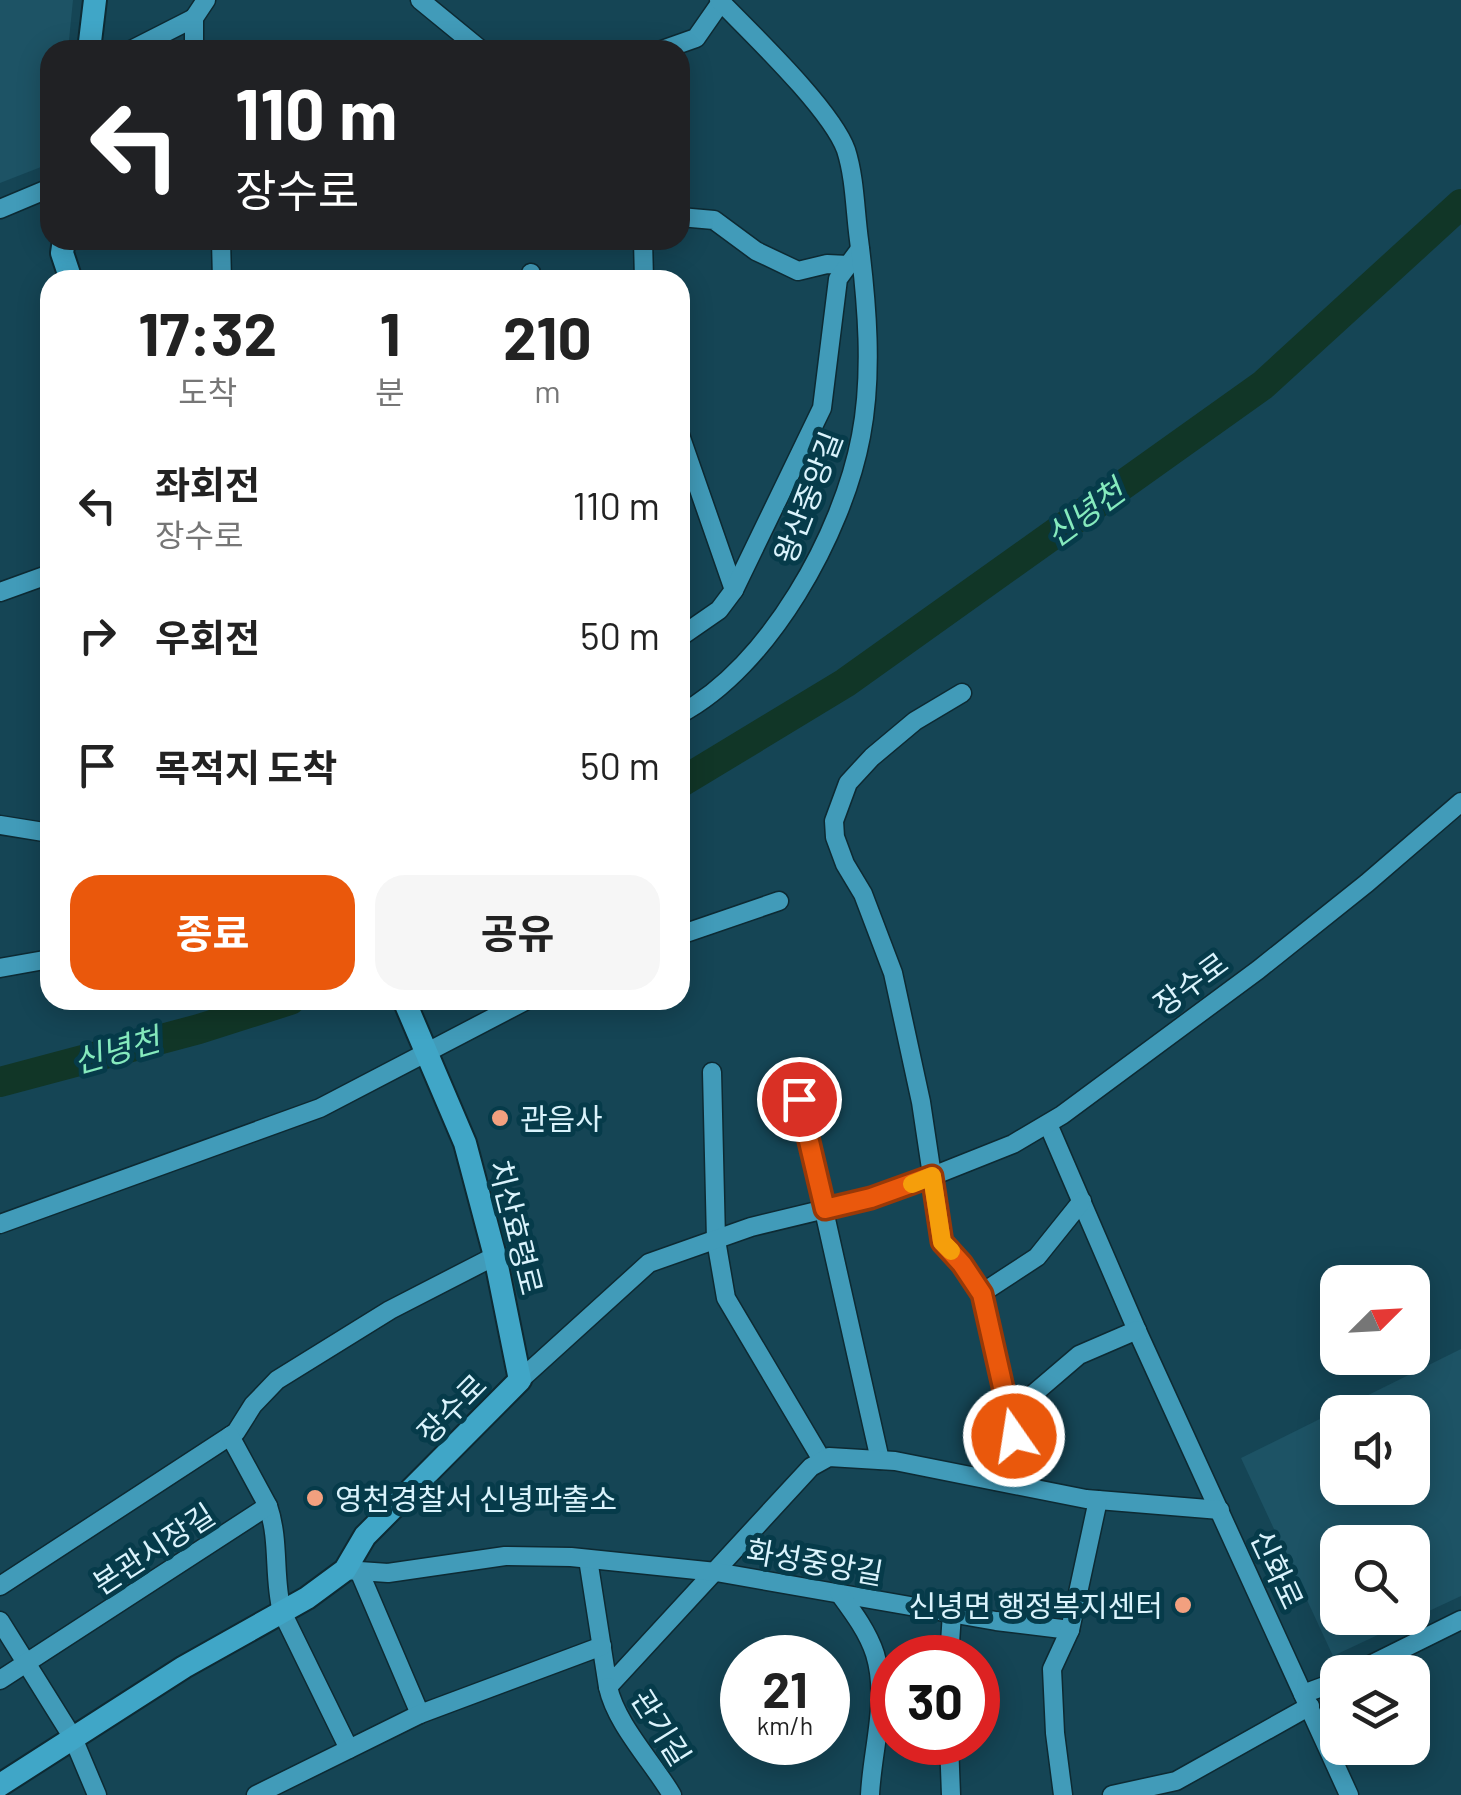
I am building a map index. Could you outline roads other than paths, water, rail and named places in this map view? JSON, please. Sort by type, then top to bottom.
[{"type":"main road","points":[[90,40],[94,0]]},
{"type":"main road","name":"치산효령로","points":[[408,1010],[465,1143],[495,1256],[520,1380]]},
{"type":"main road","name":"장수로","points":[[0,1785],[184,1668],[352,1571],[365,1536],[520,1380]]},
{"type":"street","points":[[151,40],[194,18],[206,0]]},
{"type":"street","points":[[420,0],[469,40]]},
{"type":"street","points":[[690,40],[696,38],[720,1]]},
{"type":"street","name":"왕산중앙길","points":[[690,707],[726,682],[778,626],[812,571],[853,470],[862,435],[866,372],[846,150],[804,90],[720,1]]},
{"type":"street","points":[[194,18],[194,40]]},
{"type":"street","points":[[0,209],[40,192]]},
{"type":"street","points":[[690,218],[714,220],[756,252],[798,271],[854,257]]},
{"type":"street","name":"왕산중앙길","points":[[734,590],[822,408],[838,280],[854,257]]},
{"type":"street","points":[[690,464],[734,590],[718,610],[690,631]]},
{"type":"street","points":[[0,592],[40,578]]},
{"type":"street","points":[[962,693],[916,721],[872,756],[848,783],[834,821],[845,864],[863,894],[893,973],[921,1102],[942,1242],[982,1294],[1014,1436],[997,1481]]},
{"type":"street","name":"장수로","points":[[520,1380],[649,1263],[751,1227],[871,1198],[1013,1144],[1048,1124],[1274,958],[1461,802]]},
{"type":"street","points":[[0,825],[40,831]]},
{"type":"street","points":[[690,932],[778,901]]},
{"type":"street","points":[[0,968],[40,961]]},
{"type":"street","points":[[0,1224],[320,1108],[423,1044],[503,1010]]},
{"type":"street","points":[[712,1072],[716,1240],[726,1298],[822,1460],[829,1456],[880,1460],[1098,1500],[1220,1510]]},
{"type":"street","points":[[799,1099],[880,1460]]},
{"type":"street","points":[[1010,1414],[1080,1355],[1137,1330],[1048,1124]]},
{"type":"street","points":[[982,1294],[1037,1257],[1082,1201]]},
{"type":"street","name":"본관시장길","points":[[0,1586],[230,1436],[277,1380],[390,1310],[495,1256]]},
{"type":"street","name":"신화로","points":[[1137,1330],[1349,1795]]},
{"type":"street","points":[[230,1436],[274,1523],[276,1592],[282,1612],[350,1749]]},
{"type":"street","name":"화성중앙길","points":[[716,1572],[811,1467],[822,1460]]},
{"type":"street","points":[[1063,1795],[1052,1669],[1070,1630],[1098,1500]]},
{"type":"street","name":"본관시장길","points":[[0,1680],[268,1506]]},
{"type":"street","name":"화성중앙길","points":[[352,1571],[388,1573],[506,1556],[588,1559],[716,1572],[1070,1630]]},
{"type":"street","name":"관기길","points":[[588,1559],[613,1710],[650,1758],[672,1795]]},
{"type":"street","points":[[352,1571],[420,1714]]},
{"type":"street","points":[[608,1688],[716,1572]]},
{"type":"street","points":[[840,1593],[876,1656],[880,1722],[870,1795]]},
{"type":"street","points":[[951,1635],[952,1613]]},
{"type":"street","points":[[1390,1655],[1461,1620]]},
{"type":"street","points":[[0,1621],[73,1738],[97,1795]]},
{"type":"street","points":[[256,1795],[420,1714],[602,1646]]},
{"type":"street","points":[[1112,1795],[1176,1781],[1320,1692]]},
{"type":"street","points":[[950,1765],[951,1795]]},
{"type":"waterway","name":"신녕천","points":[[690,777],[845,683],[1263,385],[1461,204]]},
{"type":"waterway","name":"신녕천","points":[[0,1082],[259,1010]]},
{"type":"place","name":"관음사","points":[[500,1118]]},
{"type":"place","name":"영천경찰서 신녕파출소","points":[[315,1498]]},
{"type":"place","name":"신녕면 행정복지센터","points":[[1183,1605]]}]
